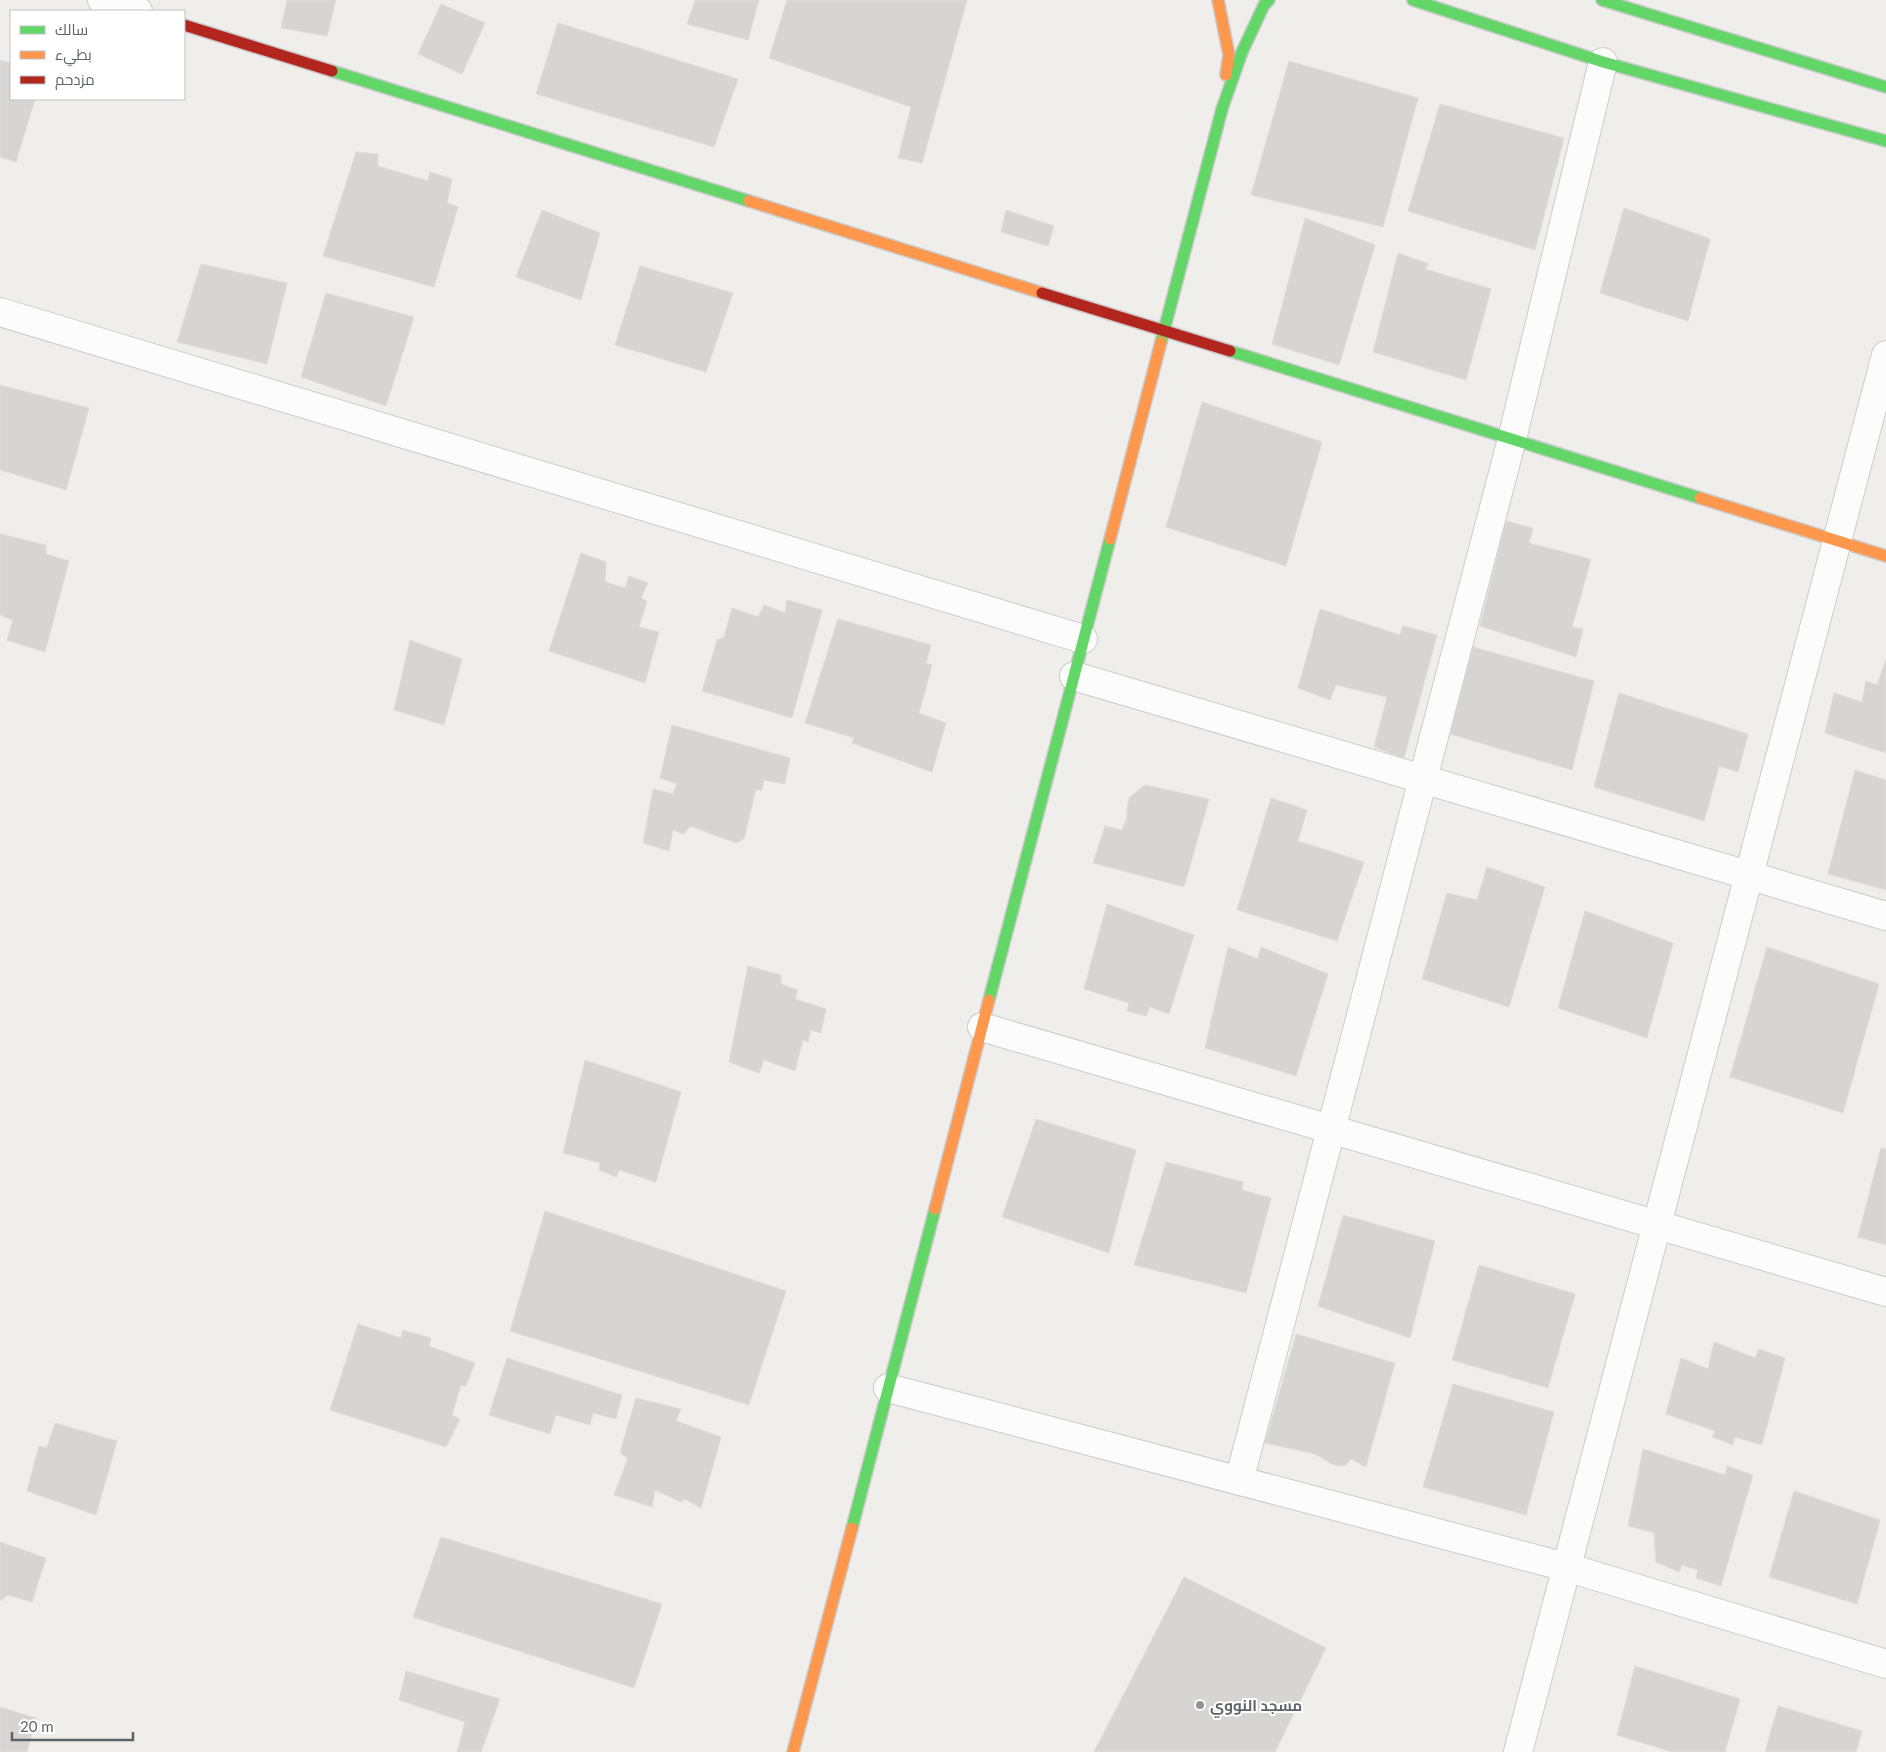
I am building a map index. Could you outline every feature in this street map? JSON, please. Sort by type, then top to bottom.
[{"type":"main road","points":[[1218,0],[1229,55],[1222,109]]},
{"type":"main road","points":[[792,1752],[1222,109],[1242,52],[1268,0]]},
{"type":"main road","points":[[1414,0],[1602,62],[1886,141]]},
{"type":"main road","points":[[1602,0],[1886,87]]},
{"type":"main road","points":[[185,25],[1886,556]]},
{"type":"street","points":[[102,0],[135,10]]},
{"type":"street","points":[[1239,1481],[1512,439],[1602,62]]},
{"type":"street","points":[[0,312],[1083,639]]},
{"type":"street","points":[[1518,1752],[1886,355]]},
{"type":"street","points":[[1074,676],[1886,916]]},
{"type":"street","points":[[982,1027],[1886,1292]]},
{"type":"street","points":[[888,1388],[1566,1567],[1886,1664]]},
{"type":"building","points":[[287,0],[336,0],[327,36],[281,28]]},
{"type":"building","points":[[695,0],[759,0],[748,40],[687,24]]},
{"type":"building","points":[[787,0],[967,0],[922,163],[898,158],[911,107],[769,58]]},
{"type":"building","points":[[441,4],[485,23],[462,74],[418,54]]},
{"type":"building","points":[[558,23],[738,79],[714,147],[536,94]]},
{"type":"building","points":[[0,60],[10,63],[10,100],[35,100],[16,162],[0,157]]},
{"type":"building","points":[[1289,61],[1418,98],[1383,227],[1251,195]]},
{"type":"building","points":[[1440,104],[1564,138],[1535,250],[1408,211]]},
{"type":"building","points":[[356,152],[378,154],[378,166],[428,181],[430,172],[452,179],[447,203],[458,207],[434,287],[323,256]]},
{"type":"building","points":[[1624,208],[1710,239],[1688,321],[1600,293]]},
{"type":"building","points":[[542,210],[600,233],[581,300],[516,277]]},
{"type":"building","points":[[1006,210],[1054,226],[1048,246],[1001,232]]},
{"type":"building","points":[[1305,218],[1375,245],[1339,365],[1272,344]]},
{"type":"building","points":[[1398,253],[1429,264],[1425,269],[1491,289],[1466,380],[1373,352]]},
{"type":"building","points":[[201,264],[287,283],[267,364],[177,342]]},
{"type":"building","points":[[640,266],[733,293],[706,372],[615,345]]},
{"type":"building","points":[[326,293],[414,317],[386,406],[301,377]]},
{"type":"building","points":[[0,385],[89,408],[66,490],[0,470]]},
{"type":"building","points":[[1202,402],[1322,442],[1286,566],[1166,527]]},
{"type":"building","points":[[1506,521],[1533,528],[1529,543],[1591,559],[1572,627],[1583,629],[1576,657],[1480,626]]},
{"type":"building","points":[[0,534],[46,545],[46,554],[69,561],[45,652],[7,640],[13,620],[0,615]]},
{"type":"building","points":[[581,553],[606,562],[605,582],[625,588],[629,576],[648,583],[641,598],[647,601],[639,627],[659,632],[645,683],[549,651]]},
{"type":"building","points":[[787,600],[822,610],[792,718],[702,691],[717,640],[724,637],[732,608],[758,617],[764,605],[785,613]]},
{"type":"building","points":[[1320,609],[1400,635],[1403,626],[1437,635],[1404,758],[1374,747],[1387,697],[1336,685],[1330,700],[1298,688]]},
{"type":"building","points":[[838,619],[931,645],[926,663],[932,665],[919,713],[946,723],[932,772],[852,743],[854,738],[805,723]]},
{"type":"building","points":[[410,640],[462,659],[444,725],[394,710]]},
{"type":"building","points":[[1473,647],[1594,681],[1572,770],[1450,734]]},
{"type":"building","points":[[1886,659],[1886,753],[1825,733],[1834,693],[1862,702],[1866,681],[1877,685]]},
{"type":"building","points":[[1619,693],[1748,734],[1738,772],[1719,766],[1704,821],[1594,787]]},
{"type":"building","points":[[672,725],[790,758],[785,784],[764,780],[762,791],[756,789],[744,839],[736,843],[690,826],[684,834],[673,830],[669,851],[643,843],[653,789],[673,794],[677,784],[660,778]]},
{"type":"building","points":[[1855,770],[1886,780],[1886,890],[1828,874]]},
{"type":"building","points":[[1145,785],[1209,799],[1184,887],[1093,863],[1105,826],[1122,830],[1127,818],[1129,798]]},
{"type":"building","points":[[1271,798],[1307,810],[1298,841],[1364,862],[1337,941],[1237,910]]},
{"type":"building","points":[[1487,867],[1545,887],[1509,1007],[1422,979],[1447,893],[1477,900]]},
{"type":"building","points":[[1107,904],[1194,935],[1169,1014],[1150,1007],[1146,1016],[1127,1011],[1129,1003],[1084,989]]},
{"type":"building","points":[[1585,911],[1673,943],[1647,1038],[1558,1008]]},
{"type":"building","points":[[1228,947],[1258,959],[1261,947],[1328,974],[1296,1076],[1205,1048]]},
{"type":"building","points":[[1767,947],[1879,984],[1843,1113],[1730,1077]]},
{"type":"building","points":[[748,966],[781,975],[781,984],[798,990],[795,999],[826,1009],[821,1033],[811,1030],[808,1042],[803,1040],[795,1071],[764,1060],[759,1073],[729,1062]]},
{"type":"building","points":[[585,1060],[681,1092],[656,1182],[619,1170],[616,1177],[599,1170],[600,1163],[563,1153]]},
{"type":"building","points":[[1036,1119],[1136,1150],[1109,1253],[1002,1217]]},
{"type":"building","points":[[1881,1148],[1886,1149],[1886,1245],[1858,1237]]},
{"type":"building","points":[[1166,1162],[1243,1182],[1242,1190],[1271,1198],[1246,1293],[1134,1265]]},
{"type":"building","points":[[545,1211],[786,1291],[749,1405],[510,1331]]},
{"type":"building","points":[[1343,1215],[1435,1241],[1410,1338],[1318,1306]]},
{"type":"building","points":[[1479,1265],[1575,1294],[1548,1388],[1452,1360]]},
{"type":"building","points":[[358,1324],[401,1338],[403,1330],[431,1338],[429,1346],[475,1363],[466,1386],[461,1385],[452,1415],[460,1419],[446,1447],[330,1410]]},
{"type":"building","points":[[1296,1334],[1395,1363],[1366,1467],[1351,1459],[1346,1465],[1339,1466],[1315,1454],[1265,1443]]},
{"type":"building","points":[[1714,1342],[1755,1358],[1759,1349],[1785,1358],[1762,1445],[1735,1437],[1733,1445],[1712,1437],[1715,1431],[1666,1414],[1681,1358],[1708,1369]]},
{"type":"building","points":[[507,1358],[622,1395],[616,1419],[593,1413],[590,1425],[556,1415],[550,1434],[489,1415]]},
{"type":"building","points":[[1453,1384],[1554,1412],[1526,1515],[1423,1487]]},
{"type":"building","points":[[636,1398],[681,1409],[676,1421],[721,1437],[701,1508],[685,1499],[681,1502],[655,1490],[652,1507],[614,1495],[628,1458],[620,1453]]},
{"type":"building","points":[[55,1423],[117,1441],[96,1515],[27,1491],[39,1446],[47,1448]]},
{"type":"building","points":[[1643,1449],[1725,1475],[1727,1466],[1753,1475],[1721,1586],[1696,1578],[1698,1570],[1682,1565],[1679,1572],[1656,1562],[1654,1533],[1628,1526]]},
{"type":"building","points":[[1794,1491],[1880,1520],[1857,1604],[1769,1577]]},
{"type":"building","points":[[441,1537],[662,1604],[634,1688],[413,1617]]},
{"type":"building","points":[[0,1542],[46,1558],[32,1602],[8,1595],[0,1601]]},
{"type":"building","points":[[1184,1577],[1326,1648],[1275,1752],[1094,1752]]},
{"type":"building","points":[[1635,1666],[1740,1699],[1725,1752],[1672,1752],[1617,1735]]},
{"type":"building","points":[[406,1671],[500,1699],[481,1752],[457,1752],[465,1722],[399,1700]]},
{"type":"building","points":[[1778,1706],[1862,1731],[1856,1752],[1765,1752]]},
{"type":"building","points":[[0,1707],[36,1718],[27,1752],[0,1752]]},
{"type":"traffic: fast","points":[[1161,342],[1222,109],[1242,52],[1264,5],[1269,0]]},
{"type":"traffic: fast","points":[[1413,0],[1603,62],[1886,141]]},
{"type":"traffic: fast","points":[[1602,0],[1886,87]]},
{"type":"traffic: fast","points":[[332,71],[749,201]]},
{"type":"traffic: fast","points":[[1230,351],[1700,498]]},
{"type":"traffic: fast","points":[[989,1000],[1110,539]]},
{"type":"traffic: fast","points":[[852,1528],[935,1209]]},
{"type":"traffic: slow","points":[[1218,0],[1229,55],[1226,75]]},
{"type":"traffic: slow","points":[[749,201],[1042,293]]},
{"type":"traffic: slow","points":[[1110,539],[1161,342]]},
{"type":"traffic: slow","points":[[1700,498],[1886,556]]},
{"type":"traffic: slow","points":[[935,1209],[989,1000]]},
{"type":"traffic: slow","points":[[793,1752],[852,1528]]},
{"type":"traffic: jam","points":[[185,25],[332,71]]},
{"type":"traffic: jam","points":[[1042,293],[1230,351]]},
{"type":"place","name":"مسجد النووي","points":[[1200,1705]]}]
